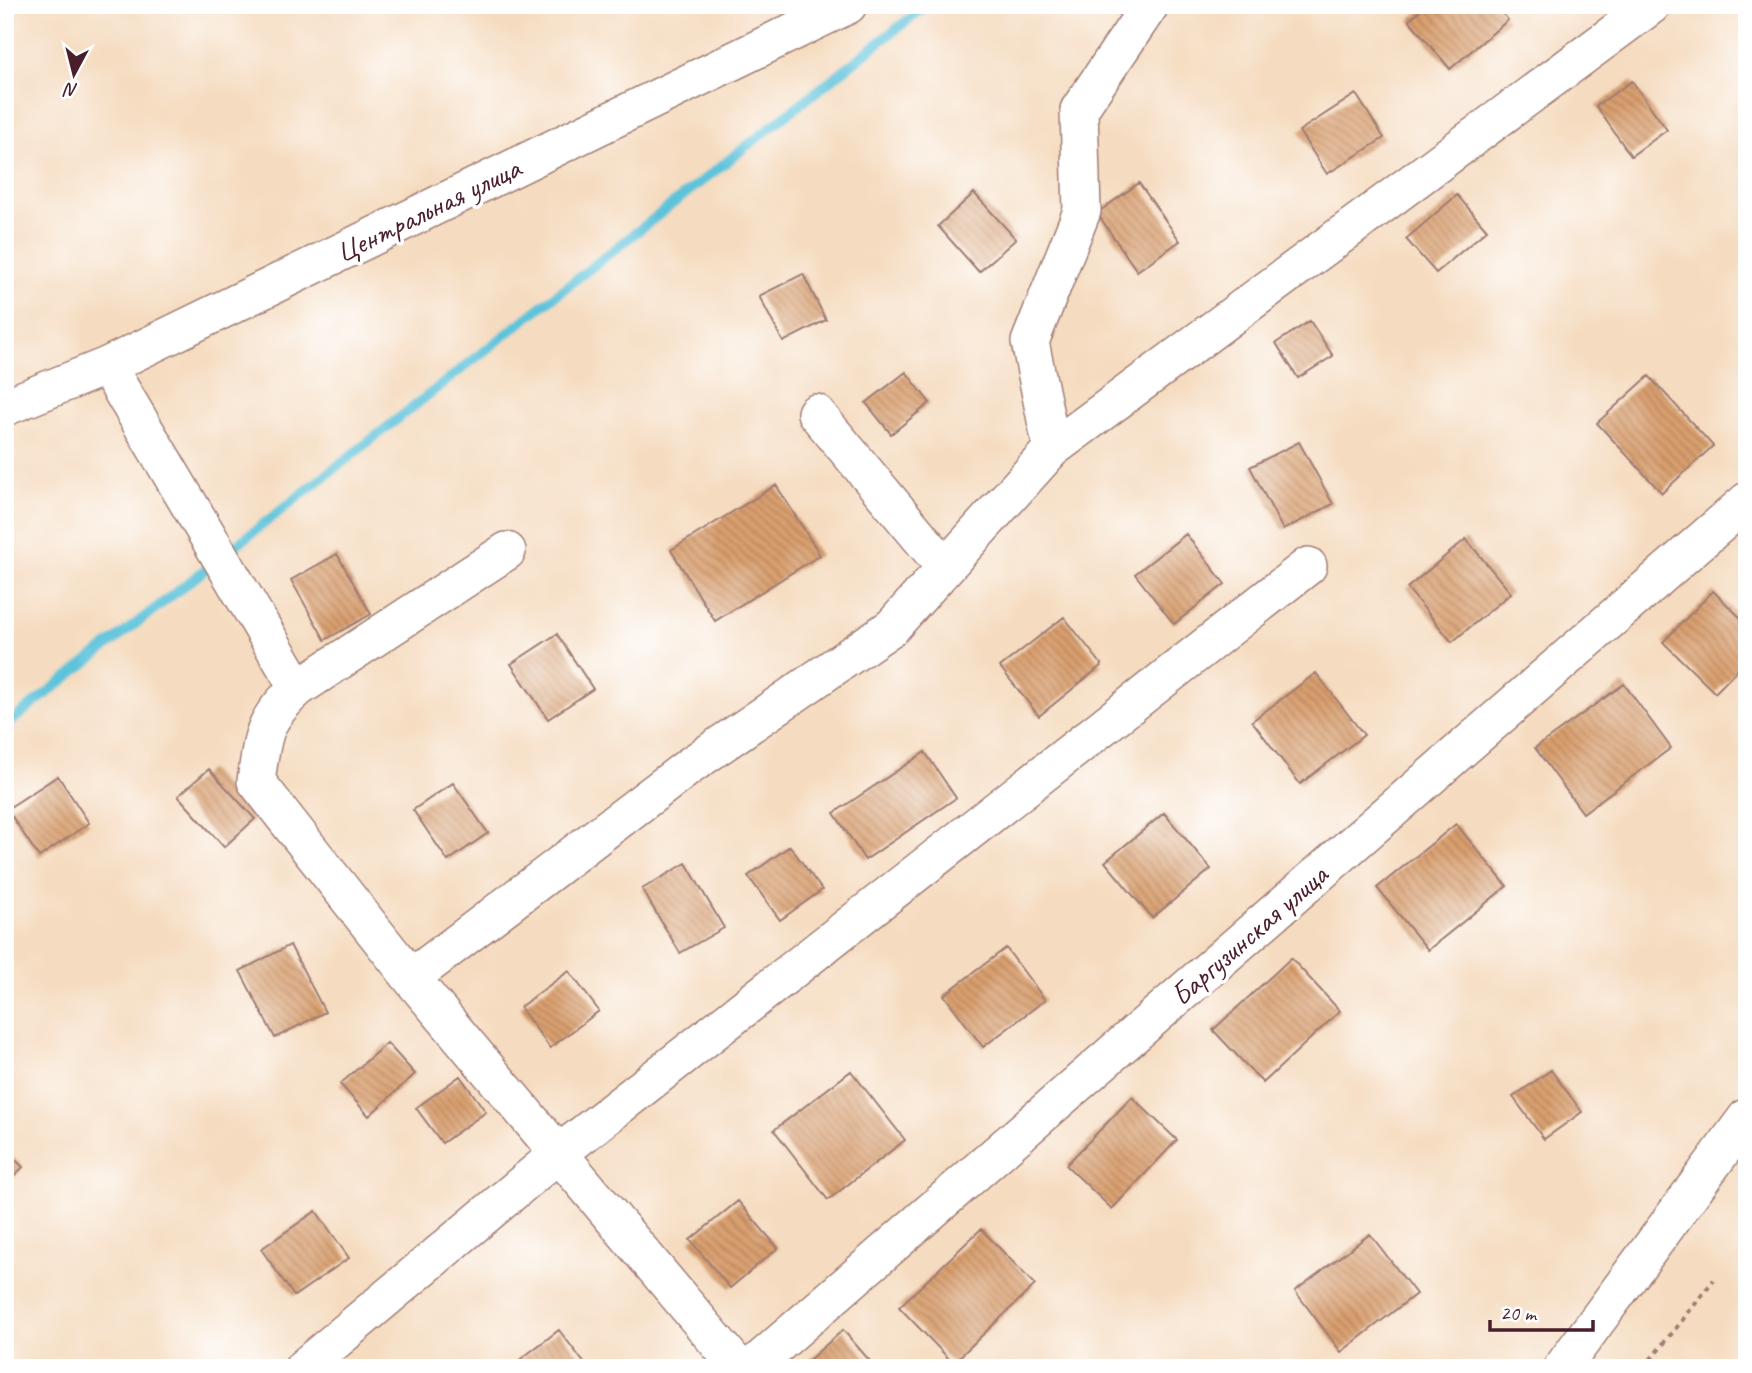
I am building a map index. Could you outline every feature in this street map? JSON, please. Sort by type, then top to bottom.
[{"type":"street","name":"Центральная улица","points":[[5,407],[107,366],[848,5]]},
{"type":"street","points":[[1052,449],[1030,342],[1082,211],[1079,110],[1150,5]]},
{"type":"street","points":[[411,978],[691,765],[892,627],[1052,449],[1652,5]]},
{"type":"street","points":[[107,366],[298,688]]},
{"type":"street","points":[[816,413],[945,567]]},
{"type":"street","name":"Баргузинская улица","points":[[751,1368],[1747,502]]},
{"type":"street","points":[[507,551],[298,688],[274,710],[263,733],[256,781],[411,978],[738,1368]]},
{"type":"street","points":[[303,1368],[558,1154],[1308,566]]},
{"type":"street","points":[[1562,1368],[1747,1117]]},
{"type":"path","points":[[1644,1368],[1714,1280]]},
{"type":"building","points":[[1426,5],[1496,5],[1508,20],[1450,69],[1409,20]]},
{"type":"building","points":[[1632,81],[1667,130],[1631,156],[1596,106]]},
{"type":"building","points":[[1356,94],[1384,138],[1327,174],[1299,131]]},
{"type":"building","points":[[1139,183],[1180,241],[1137,271],[1097,213]]},
{"type":"building","points":[[974,193],[1016,239],[979,272],[938,226]]},
{"type":"building","points":[[1457,195],[1487,230],[1436,273],[1406,239]]},
{"type":"building","points":[[803,274],[826,320],[783,342],[759,296]]},
{"type":"building","points":[[1310,321],[1333,356],[1298,378],[1276,343]]},
{"type":"building","points":[[906,372],[930,403],[891,434],[866,403]]},
{"type":"building","points":[[1649,376],[1713,446],[1662,493],[1597,423]]},
{"type":"building","points":[[1299,442],[1333,504],[1283,530],[1250,467]]},
{"type":"building","points":[[776,485],[820,555],[715,621],[671,550]]},
{"type":"building","points":[[1186,534],[1225,584],[1174,624],[1135,574]]},
{"type":"building","points":[[1466,539],[1511,593],[1452,642],[1407,588]]},
{"type":"building","points":[[337,554],[371,614],[325,640],[291,580]]},
{"type":"building","points":[[1713,591],[1747,624],[1747,660],[1715,693],[1663,642]]},
{"type":"building","points":[[1064,617],[1102,665],[1039,716],[1000,667]]},
{"type":"building","points":[[557,634],[593,689],[548,719],[511,664]]},
{"type":"building","points":[[1316,673],[1364,735],[1300,784],[1252,721]]},
{"type":"building","points":[[1624,684],[1671,748],[1583,813],[1535,748]]},
{"type":"building","points":[[925,752],[956,798],[865,860],[834,813]]},
{"type":"building","points":[[209,769],[255,819],[224,847],[178,796]]},
{"type":"building","points":[[58,776],[89,823],[39,857],[7,809]]},
{"type":"building","points":[[453,783],[488,833],[448,861],[413,810]]},
{"type":"building","points":[[1164,813],[1211,869],[1152,918],[1105,862]]},
{"type":"building","points":[[1456,824],[1507,886],[1428,950],[1377,888]]},
{"type":"building","points":[[790,846],[822,890],[780,920],[748,876]]},
{"type":"building","points":[[686,863],[724,928],[680,953],[642,889]]},
{"type":"building","points":[[290,945],[325,1012],[275,1038],[240,971]]},
{"type":"building","points":[[1006,948],[1045,1000],[983,1047],[944,995]]},
{"type":"building","points":[[1291,958],[1340,1011],[1263,1083],[1213,1030]]},
{"type":"building","points":[[569,971],[599,1011],[550,1048],[520,1007]]},
{"type":"building","points":[[387,1043],[415,1074],[369,1116],[340,1084]]},
{"type":"building","points":[[1551,1070],[1582,1112],[1544,1139],[1513,1097]]},
{"type":"building","points":[[851,1071],[905,1140],[828,1200],[774,1130]]},
{"type":"building","points":[[460,1076],[486,1112],[442,1143],[416,1108]]},
{"type":"building","points":[[1132,1097],[1177,1140],[1112,1209],[1066,1165]]},
{"type":"building","points":[[5,1150],[23,1167],[5,1186]]},
{"type":"building","points":[[738,1201],[778,1248],[730,1288],[690,1240]]},
{"type":"building","points":[[316,1211],[349,1258],[294,1296],[261,1249]]},
{"type":"building","points":[[981,1229],[1035,1285],[953,1363],[899,1307]]},
{"type":"building","points":[[1370,1234],[1416,1294],[1341,1352],[1295,1291]]},
{"type":"building","points":[[559,1330],[588,1368],[509,1368]]},
{"type":"building","points":[[843,1330],[876,1368],[803,1368],[802,1366]]},
{"type":"waterway","points":[[5,726],[927,5]]}]
